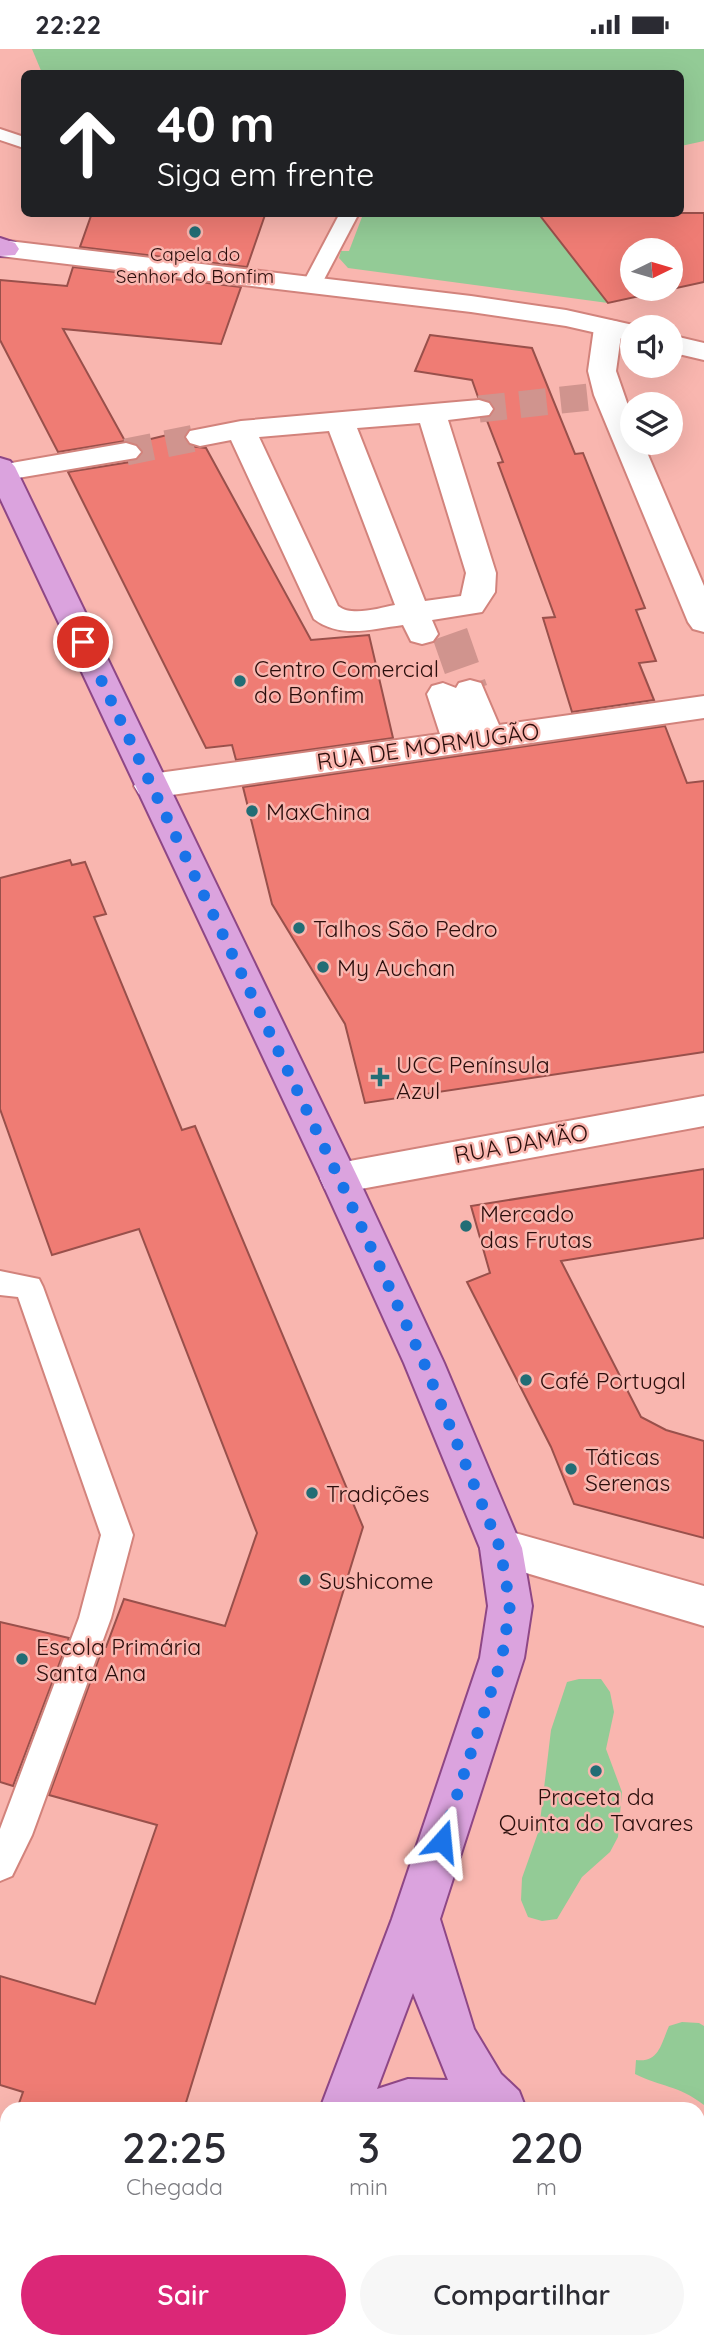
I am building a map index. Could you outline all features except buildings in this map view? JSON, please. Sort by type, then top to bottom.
[{"type":"main road","points":[[1,470],[339,1178],[424,1363],[500,1548],[510,1605],[502,1658],[416,1919],[348,2102]]},
{"type":"main road","points":[[416,1919],[441,2011],[461,2055],[496,2102]]},
{"type":"street","points":[[2,249],[485,306],[620,330],[602,370],[608,395],[704,622]]},
{"type":"street","points":[[683,346],[704,352]]},
{"type":"street","points":[[200,437],[241,430],[479,409]]},
{"type":"street","points":[[241,430],[325,612],[337,621],[432,623],[471,605],[480,592],[481,573],[431,412]]},
{"type":"street","points":[[340,421],[432,623]]},
{"type":"street","points":[[1,470],[126,452]]},
{"type":"street","points":[[456,692],[473,740]]},
{"type":"street","name":"RUA DE MORMUGÃO","points":[[151,786],[704,707]]},
{"type":"street","name":"RUA DAMÃO","points":[[339,1178],[704,1111]]},
{"type":"street","points":[[500,1548],[704,1606]]},
{"type":"lane","points":[[0,134],[21,142]]},
{"type":"lane","points":[[312,285],[348,217]]},
{"type":"lane","points":[[0,1283],[29,1287],[117,1535],[95,1618],[15,1835],[0,1864]]},
{"type":"green space","points":[[32,49],[704,49],[704,141],[684,145],[684,70],[41,70]]},
{"type":"green space","points":[[362,217],[540,217],[608,303],[348,268],[339,258],[341,251],[349,251]]},
{"type":"green space","points":[[601,1679],[610,1692],[614,1712],[606,1749],[622,1792],[618,1837],[610,1852],[582,1877],[557,1919],[542,1921],[528,1917],[521,1900],[522,1878],[539,1830],[551,1730],[567,1682]]},
{"type":"green space","points":[[682,2022],[704,2026],[704,2102],[635,2074],[636,2060],[650,2058],[658,2051],[669,2026]]},
{"type":"tunnel","points":[[479,409],[608,395]]},
{"type":"tunnel","points":[[126,452],[200,437]]},
{"type":"tunnel","points":[[450,634],[470,691]]},
{"type":"place","name":"Capela do Senhor do Bonfim","points":[[195,232]]},
{"type":"place","name":"Centro Comercial do Bonfim","points":[[240,681]]},
{"type":"place","name":"MaxChina","points":[[252,811]]},
{"type":"place","name":"Talhos São Pedro","points":[[299,928]]},
{"type":"place","name":"My Auchan","points":[[323,967]]},
{"type":"place","name":"UCC Península Azul","points":[[380,1077]]},
{"type":"place","name":"Mercado das Frutas","points":[[466,1226]]},
{"type":"place","name":"Café Portugal","points":[[526,1380]]},
{"type":"place","name":"Táticas Serenas","points":[[571,1469]]},
{"type":"place","name":"Tradições","points":[[312,1493]]},
{"type":"place","name":"Sushicome","points":[[305,1580]]},
{"type":"place","name":"Escola Primária Santa Ana","points":[[22,1659]]},
{"type":"place","name":"Praceta da Quinta do Tavares","points":[[596,1771]]},
{"type":"route","points":[[83,642],[339,1178],[424,1363],[469,1467],[500,1548],[510,1605],[502,1658],[442,1841]]}]
